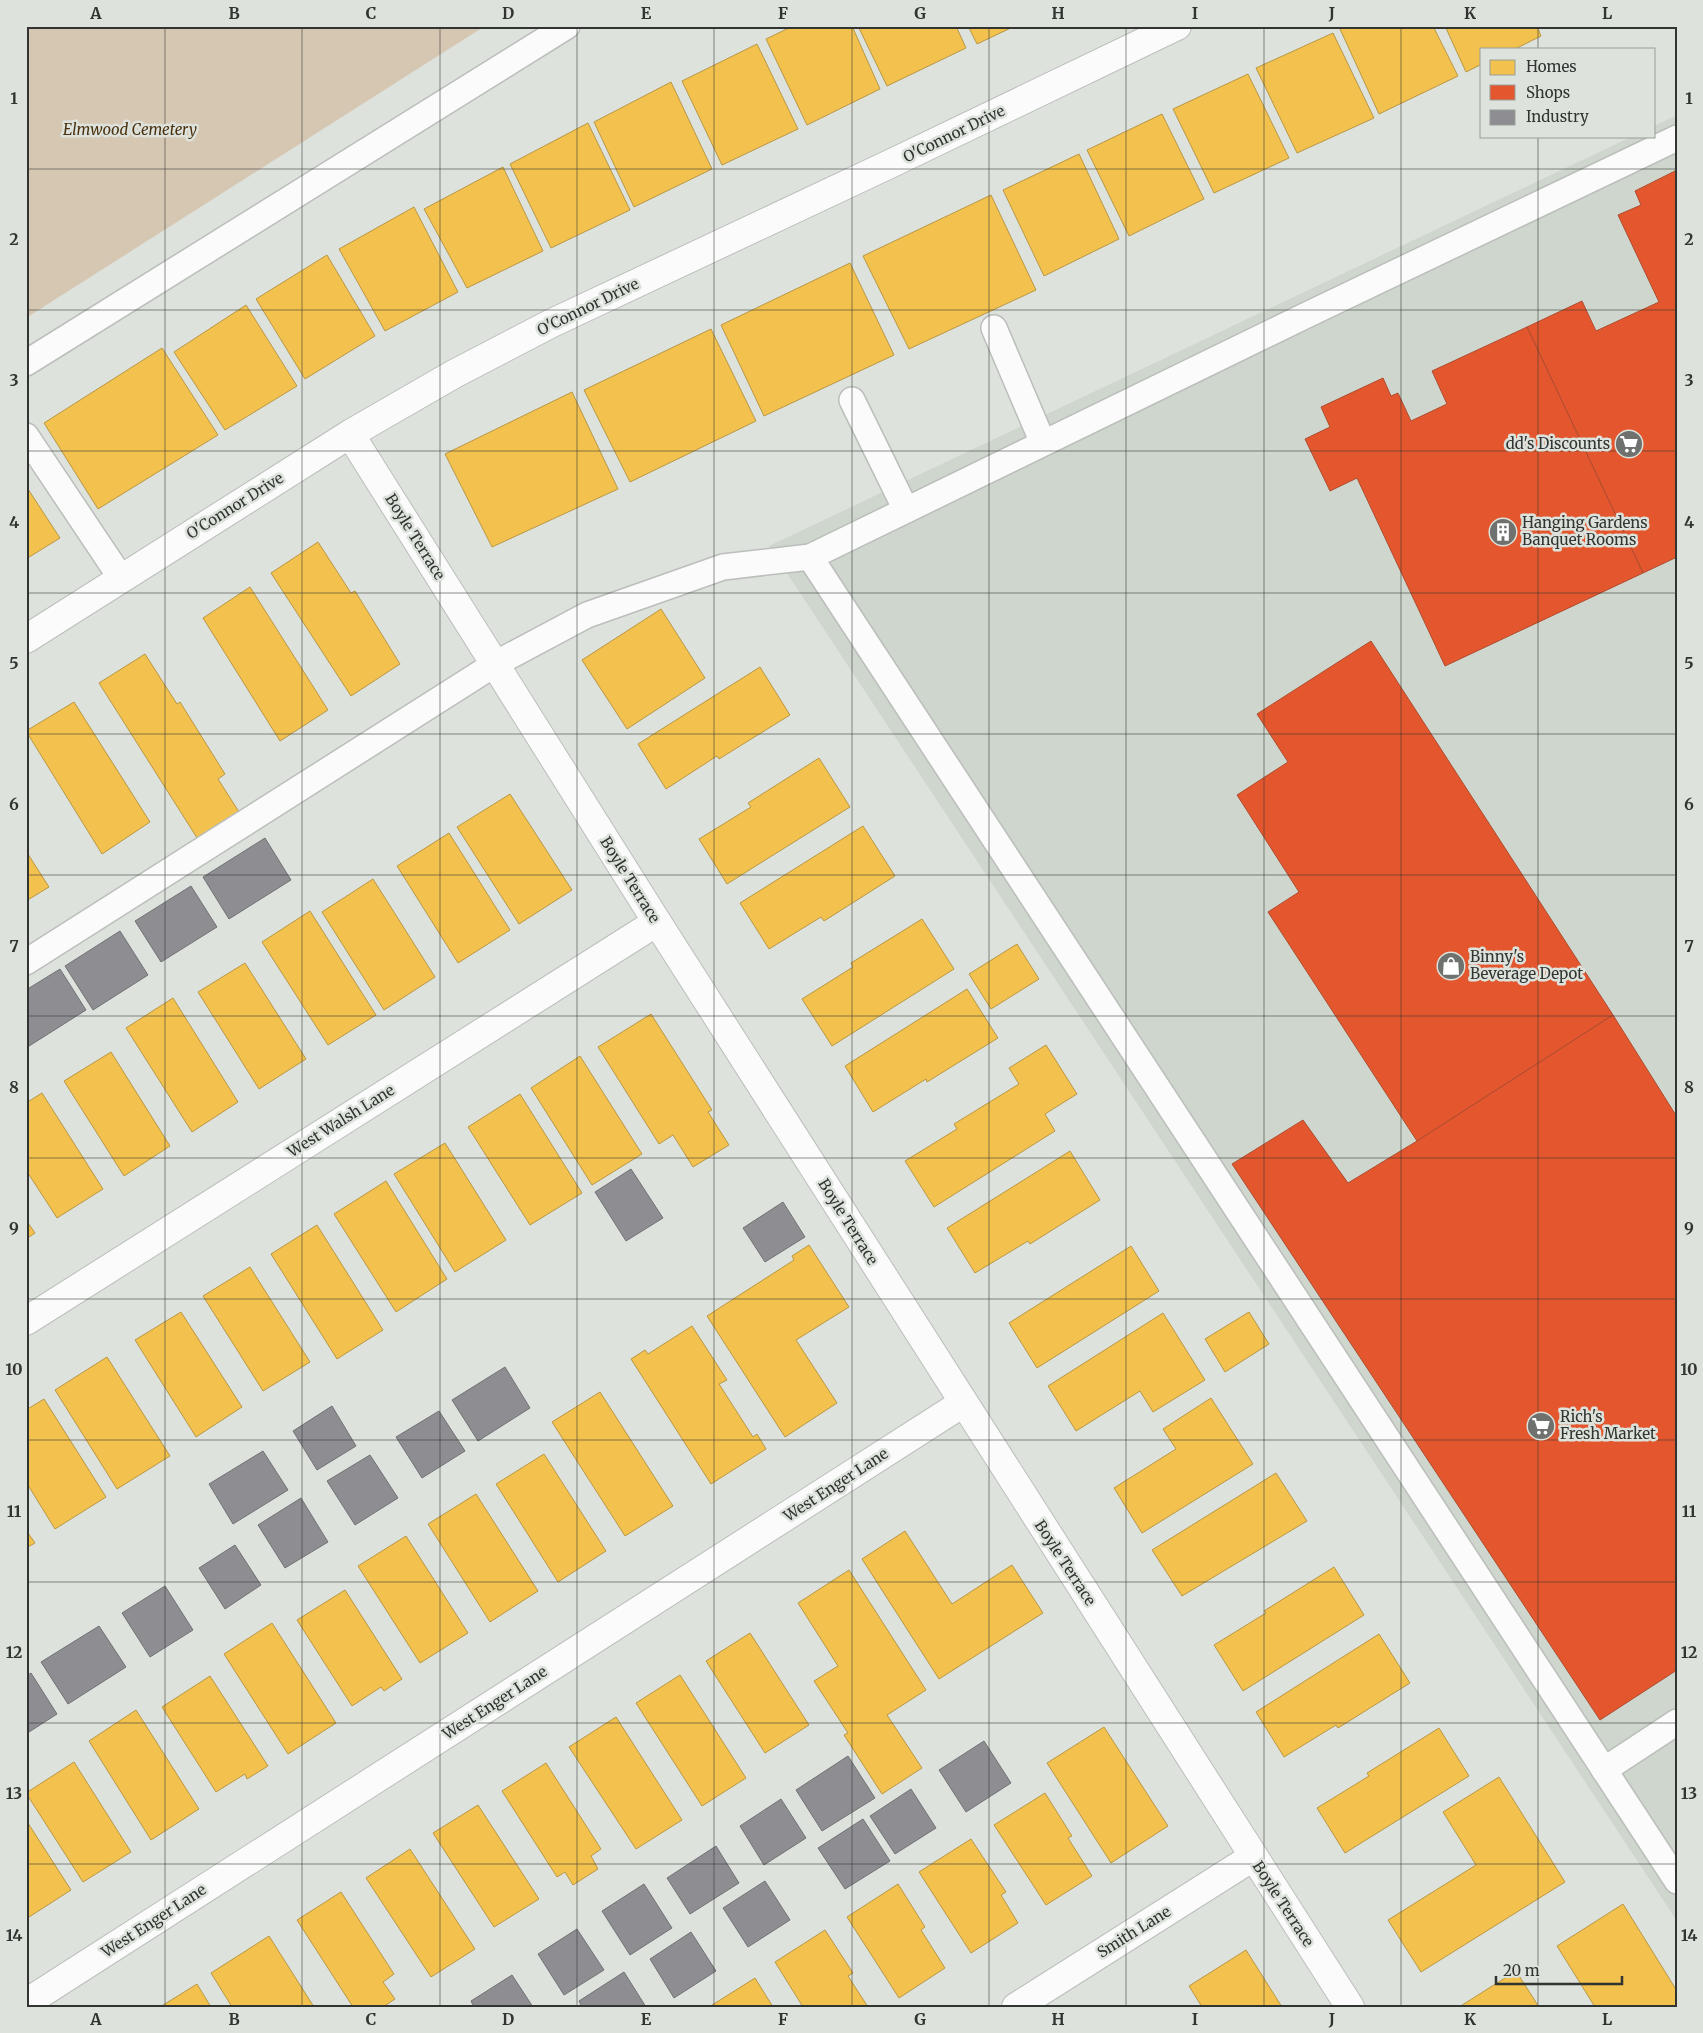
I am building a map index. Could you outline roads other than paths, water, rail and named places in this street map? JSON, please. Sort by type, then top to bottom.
[{"type":"street","name":"O'Connor Drive","points":[[26,639],[350,434],[454,374],[552,324],[892,164],[1177,26]]},
{"type":"street","name":"Boyle Terrace","points":[[350,434],[657,922],[1350,2007]]},
{"type":"street","name":"West Walsh Lane","points":[[26,1321],[657,922]]},
{"type":"street","name":"West Enger Lane","points":[[26,2003],[963,1403]]},
{"type":"street","name":"Smith Lane","points":[[1016,2007],[1253,1857]]},
{"type":"lane","points":[[26,362],[567,26]]},
{"type":"lane","points":[[26,962],[495,664],[587,616],[723,567],[810,557],[1677,138]]},
{"type":"lane","points":[[994,328],[1043,443]]},
{"type":"lane","points":[[852,400],[906,510]]},
{"type":"lane","points":[[26,436],[121,578]]},
{"type":"lane","points":[[810,557],[1604,1770],[1674,1871]]},
{"type":"lane","points":[[1604,1770],[1677,1722]]},
{"type":"place","name":"dd's Discounts","points":[[1629,444]]},
{"type":"place","name":"Hanging Gardens Banquet Rooms","points":[[1503,532]]},
{"type":"place","name":"Binny's Beverage Depot","points":[[1451,966]]},
{"type":"place","name":"Rich's Fresh Market","points":[[1541,1426]]},
{"type":"park label","name":"Elmwood Cemetery","points":[[130,130]]}]
